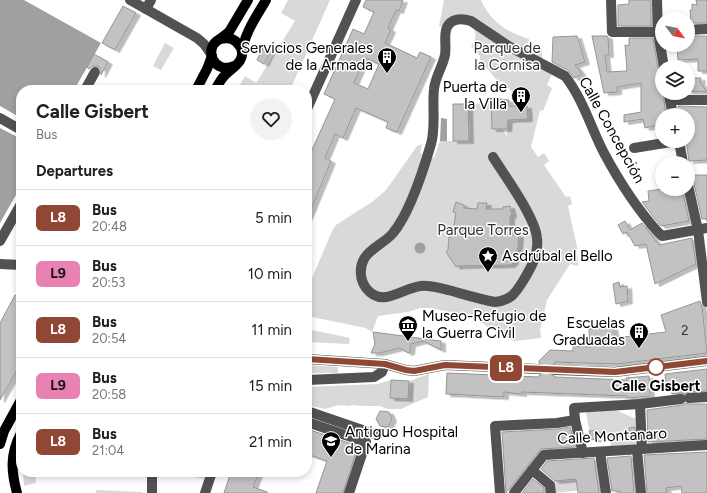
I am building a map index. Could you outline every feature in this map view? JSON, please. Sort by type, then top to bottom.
[{"type":"main road","points":[[248,0],[229,32],[212,48],[214,62],[226,69],[239,63],[242,55],[244,40],[266,0]]},
{"type":"main road","points":[[219,40],[226,38],[234,40],[240,46],[242,55]]},
{"type":"main road","points":[[199,85],[208,69],[212,55]]},
{"type":"main road","points":[[218,85],[223,77],[234,66]]},
{"type":"main road","points":[[0,444],[4,431],[16,409]]},
{"type":"main road","points":[[16,446],[12,466],[12,476],[17,493]]},
{"type":"street","points":[[130,0],[148,4],[197,38],[204,44],[212,55]]},
{"type":"street","points":[[312,98],[356,0]]},
{"type":"street","points":[[611,0],[612,32],[655,32]]},
{"type":"street","points":[[657,0],[658,12]]},
{"type":"street","name":"Calle Concepción","points":[[493,157],[528,215],[535,229],[537,238],[536,255],[533,264],[515,293],[510,298],[495,302],[426,285],[383,298],[371,294],[362,282],[360,274],[361,267],[364,259],[392,234],[406,212],[432,143],[434,88],[445,55],[446,29],[451,22],[458,19],[471,21],[510,47],[564,76],[579,97],[604,153],[628,192],[653,227],[662,236],[702,229]]},
{"type":"street","points":[[695,30],[707,29]]},
{"type":"street","points":[[197,38],[219,40]]},
{"type":"street","points":[[88,85],[95,72]]},
{"type":"street","points":[[695,99],[707,100]]},
{"type":"street","points":[[0,118],[16,127]]},
{"type":"street","points":[[634,148],[655,145]]},
{"type":"street","points":[[692,196],[702,229],[707,302]]},
{"type":"street","points":[[0,241],[16,213]]},
{"type":"street","points":[[0,264],[16,265]]},
{"type":"street","points":[[312,359],[385,364],[414,371],[445,365],[539,369]]},
{"type":"street","points":[[555,370],[615,372],[707,361]]},
{"type":"street","points":[[312,380],[374,377],[382,372],[385,364]]},
{"type":"street","points":[[583,453],[575,420],[574,408],[640,404],[707,397]]},
{"type":"street","points":[[640,404],[639,450],[642,493]]},
{"type":"street","points":[[312,413],[374,434]]},
{"type":"street","points":[[500,493],[495,426],[557,423],[575,420]]},
{"type":"street","points":[[312,424],[366,442],[349,493]]},
{"type":"street","name":"Calle Montanaro","points":[[514,493],[544,455],[707,445]]},
{"type":"street","points":[[600,452],[606,493]]},
{"type":"street","points":[[532,470],[550,485],[551,493]]},
{"type":"street","points":[[152,477],[152,493]]},
{"type":"street","points":[[205,493],[210,477]]},
{"type":"green space","points":[[288,0],[330,0],[292,85],[240,85],[245,76],[256,83],[295,21],[281,13]]},
{"type":"green space","name":"Parque Torres","points":[[444,0],[481,0],[489,14],[500,25],[513,33],[529,39],[528,47],[542,48],[542,58],[552,74],[547,85],[552,88],[543,111],[540,110],[531,147],[538,157],[544,153],[549,161],[544,165],[566,197],[570,196],[572,204],[568,206],[577,247],[578,266],[570,264],[547,300],[540,330],[541,338],[514,341],[494,331],[474,317],[431,308],[420,308],[408,312],[378,316],[372,332],[366,328],[312,317],[312,278],[333,229],[336,225],[372,202],[386,190],[417,146],[422,144],[420,153],[434,158],[440,141],[469,141],[468,104],[491,103],[502,129],[507,136],[509,106],[517,105],[517,97],[502,81],[499,83],[480,60],[480,56],[471,46],[474,42],[476,34],[471,26],[463,22],[446,29],[439,26]]},
{"type":"green space","points":[[165,43],[174,48],[161,70],[153,66]]},
{"type":"green space","points":[[312,330],[350,338],[349,344],[312,342]]},
{"type":"green space","points":[[312,365],[338,367],[338,373],[312,373]]},
{"type":"green space","points":[[429,374],[428,397],[401,409],[388,409],[380,406],[338,405],[325,409],[312,406],[312,387],[377,384],[391,380],[390,398],[408,399],[409,381]]},
{"type":"green space","points":[[613,409],[636,419],[639,444],[611,446],[609,437],[591,440],[586,412]]},
{"type":"green space","points":[[23,477],[35,477],[36,483],[24,486]]},
{"type":"green space","points":[[579,478],[582,490],[555,493],[550,485],[554,481]]},
{"type":"green space","points":[[96,490],[142,492],[142,493],[96,493]]},
{"type":"shaded area","points":[[0,0],[24,0],[101,43],[77,85],[16,85],[16,115],[0,106]]},
{"type":"shaded area","points":[[441,118],[447,119],[447,141],[440,141]]},
{"type":"shaded area","points":[[0,128],[16,136],[16,195],[0,223]]},
{"type":"shaded area","points":[[418,243],[422,243],[424,244],[424,252],[418,253],[415,250],[415,246]]},
{"type":"building","points":[[366,0],[403,0],[399,11],[396,10],[388,28],[391,30],[385,43],[417,58],[420,52],[431,57],[397,132],[386,128],[388,122],[356,108],[343,138],[335,134],[325,158],[331,161],[312,207],[312,150],[335,99],[324,94],[353,29],[364,34],[374,12],[363,7]],"holes":[[[365,58],[379,64],[368,89],[354,83]]]},
{"type":"building","points":[[629,0],[651,0],[651,26],[618,26],[618,5],[629,4]]},
{"type":"building","points":[[696,0],[707,0],[707,23],[695,23],[695,12],[690,12],[690,10],[692,10],[692,4],[697,5]]},
{"type":"building","points":[[123,6],[136,13],[115,50],[102,43]]},
{"type":"building","points":[[577,36],[585,62],[575,65],[582,74],[574,78],[568,70],[552,62],[553,37]]},
{"type":"building","points":[[592,36],[608,37],[609,55],[605,55],[607,72],[627,71],[625,45],[629,46],[629,38],[653,38],[657,60],[655,60],[655,100],[664,100],[665,108],[655,108],[655,126],[645,128],[643,119],[624,122],[624,115],[641,112],[641,83],[617,87],[617,92],[604,93]]},
{"type":"building","points":[[695,36],[707,36],[707,71],[698,71],[698,59],[678,60],[677,52],[695,52]]},
{"type":"building","points":[[264,46],[271,50],[264,64],[257,60]]},
{"type":"building","points":[[94,54],[108,62],[101,75],[101,69],[98,66],[92,66],[89,69],[87,67]]},
{"type":"building","points":[[695,78],[701,78],[700,82],[707,92],[695,91]]},
{"type":"building","points":[[500,99],[509,100],[509,106],[527,106],[528,119],[508,120],[507,129],[492,129],[491,103]]},
{"type":"building","points":[[453,104],[468,104],[469,141],[453,141]]},
{"type":"building","points":[[678,106],[707,107],[707,160],[695,161],[695,156],[688,156],[687,148],[695,148],[695,108],[678,108]]},
{"type":"building","points":[[695,175],[707,175],[707,219],[702,219],[695,188]]},
{"type":"building","points":[[655,190],[655,196],[684,196],[689,221],[661,226],[642,202],[649,201],[648,191]]},
{"type":"building","points":[[456,202],[464,205],[464,208],[477,209],[478,203],[487,203],[486,209],[503,209],[503,207],[510,206],[512,215],[510,216],[510,235],[519,235],[518,247],[513,263],[510,265],[456,267],[446,252],[448,250],[449,236],[452,237],[456,213],[453,212]]},
{"type":"building","points":[[625,221],[630,230],[642,223],[659,245],[692,238],[696,264],[655,284],[646,244],[635,246],[627,232],[623,234],[618,225]]},
{"type":"building","points":[[619,282],[620,287],[627,286],[628,301],[616,304],[613,284]]},
{"type":"building","points":[[16,296],[16,372],[0,400],[0,323]]},
{"type":"building","points":[[700,301],[707,353],[617,364],[555,362],[555,364],[550,366],[549,369],[549,373],[555,377],[627,380],[626,378],[649,376],[650,396],[627,398],[627,396],[522,392],[522,394],[504,392],[504,397],[446,394],[447,373],[539,377],[539,375],[544,373],[545,366],[539,363],[539,361],[550,350],[573,351],[573,346],[590,347],[589,329],[613,327],[615,338],[666,332],[661,315]]},
{"type":"building","name":"Museo-Refugio de la Guerra Civil","points":[[373,332],[441,341],[441,350],[423,341],[411,344],[410,352],[408,353],[400,348],[379,353],[371,353],[375,344]]},
{"type":"building","points":[[707,369],[707,391],[672,394],[671,385],[666,386],[665,374]]},
{"type":"building","points":[[391,380],[409,381],[408,399],[390,398]]},
{"type":"building","points":[[686,403],[707,404],[707,439],[648,442],[647,410],[682,405]]},
{"type":"building","points":[[380,411],[389,412],[392,419],[388,427],[380,426],[376,419]]},
{"type":"building","points":[[570,427],[575,447],[541,449],[506,493],[502,432]]},
{"type":"building","points":[[635,427],[635,435],[630,436],[629,428]]},
{"type":"building","points":[[596,430],[597,439],[591,440],[589,431]]},
{"type":"building","points":[[312,431],[358,446],[343,493],[316,493],[327,461],[312,456]]},
{"type":"building","points":[[707,452],[707,493],[682,493],[681,486],[666,488],[667,493],[647,493],[644,455]]},
{"type":"building","points":[[631,456],[634,493],[620,493],[619,491],[612,491],[607,458]]},
{"type":"building","points":[[594,458],[599,493],[578,493],[576,479],[555,481],[541,469],[547,461]]},
{"type":"building","points":[[229,477],[257,477],[253,487],[267,492],[267,493],[224,493]]},
{"type":"building","points":[[533,479],[544,488],[544,493],[522,493]]},
{"type":"tunnel","points":[[539,369],[555,370]]},
{"type":"bus line","name":"L8","points":[[312,359],[385,364],[414,371],[445,365],[615,372],[707,361]]},
{"type":"place","name":"Servicios Generales de la Armada","points":[[387,74]]},
{"type":"place","name":"Puerta de la Villa","points":[[521,113]]},
{"type":"place","name":"Asdrúbal el Bello","points":[[488,273]]},
{"type":"place","name":"Museo-Refugio de la Guerra Civil","points":[[408,342]]},
{"type":"place","name":"Escuelas Graduadas","points":[[639,349]]},
{"type":"place","name":"Calle Gisbert","points":[[656,367]]},
{"type":"place","name":"Antiguo Hospital de Marina","points":[[331,458]]},
{"type":"park label","name":"Parque de la Cornisa","points":[[507,56]]}]
